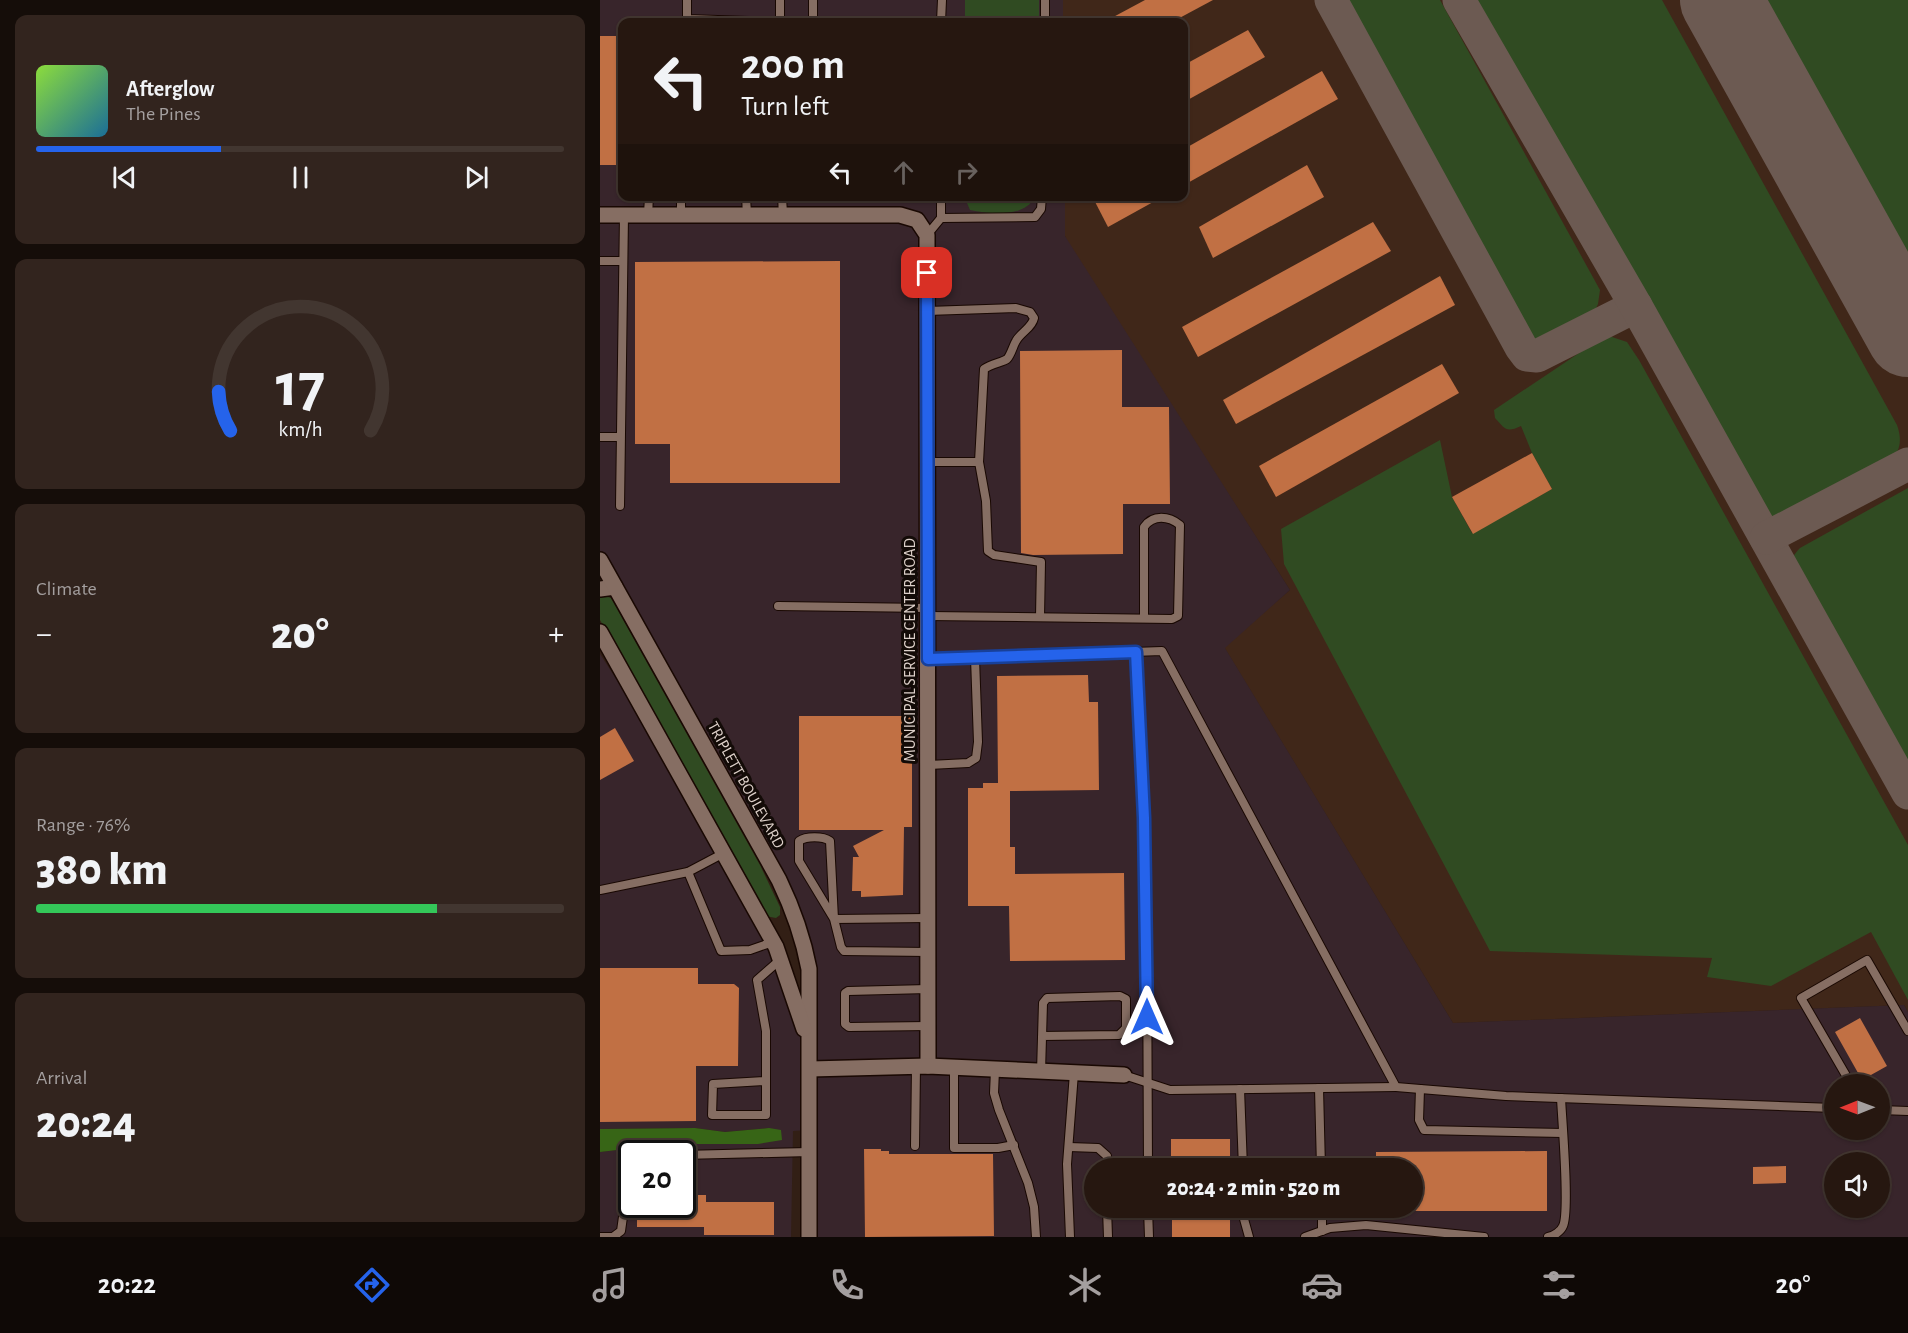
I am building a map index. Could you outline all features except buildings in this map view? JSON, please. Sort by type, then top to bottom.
[{"type":"street","points":[[600,215],[900,215],[917,220],[927,235]]},
{"type":"street","name":"MUNICIPAL SERVICE CENTER ROAD","points":[[922,1066],[928,1026],[927,235]]},
{"type":"street","name":"TRIPLETT BOULEVARD","points":[[600,560],[608,588],[779,880],[805,945],[809,969],[809,1237]]},
{"type":"street","name":"TRIPLETT BOULEVARD","points":[[600,632],[781,959],[809,1043]]},
{"type":"street","points":[[810,1069],[922,1066],[1124,1075]]},
{"type":"lane","points":[[687,0],[687,18]]},
{"type":"lane","points":[[780,0],[780,18]]},
{"type":"lane","points":[[813,0],[813,18]]},
{"type":"lane","points":[[941,18],[942,0]]},
{"type":"lane","points":[[1045,0],[1045,18]]},
{"type":"lane","points":[[648,215],[649,201]]},
{"type":"lane","points":[[681,201],[681,215]]},
{"type":"lane","points":[[747,201],[747,215]]},
{"type":"lane","points":[[782,201],[783,215]]},
{"type":"lane","points":[[927,235],[941,218],[941,201]]},
{"type":"lane","points":[[941,218],[1035,217],[1041,209],[1042,201]]},
{"type":"lane","points":[[620,506],[624,215]]},
{"type":"lane","points":[[600,261],[623,261]]},
{"type":"lane","points":[[927,311],[1016,308],[1030,312],[1034,318],[1030,327],[1016,340],[1008,357],[984,369],[979,462],[986,501],[988,551],[994,555],[1041,562],[1040,617]]},
{"type":"lane","points":[[600,437],[620,437]]},
{"type":"lane","points":[[927,462],[979,462]]},
{"type":"lane","points":[[778,606],[1040,617],[1172,619],[1178,616],[1180,525],[1173,520],[1156,518],[1149,520],[1144,527],[1144,618]]},
{"type":"lane","points":[[928,659],[1162,651],[1396,1087]]},
{"type":"lane","points":[[1136,652],[1147,925],[1148,1158]]},
{"type":"lane","points":[[929,765],[968,763],[976,758],[978,742],[975,658]]},
{"type":"lane","points":[[834,919],[799,861],[800,839],[826,838],[830,841],[834,919],[841,947],[848,952],[928,952]]},
{"type":"lane","points":[[600,890],[688,872],[724,854]]},
{"type":"lane","points":[[688,872],[721,951],[750,950],[772,942]]},
{"type":"lane","points":[[834,919],[928,918]]},
{"type":"lane","points":[[766,1081],[713,1084],[712,1115],[766,1115],[766,1081],[766,1031],[757,980],[781,959]]},
{"type":"lane","points":[[1845,1074],[1801,998],[1867,960],[1908,1031]]},
{"type":"lane","points":[[928,989],[848,991],[845,993],[845,1024],[849,1027],[928,1026]]},
{"type":"lane","points":[[1041,1072],[1042,1036],[1043,1003],[1047,999],[1120,996],[1126,999],[1126,1028],[1119,1035],[1042,1036]]},
{"type":"lane","points":[[915,1146],[922,1066]]},
{"type":"lane","points":[[954,1067],[954,1148],[998,1148],[1014,1145]]},
{"type":"lane","points":[[995,1070],[994,1093],[1028,1183],[1034,1207],[1036,1237]]},
{"type":"lane","points":[[1070,1237],[1067,1164],[1074,1073]]},
{"type":"lane","points":[[1124,1075],[1170,1090],[1396,1087],[1506,1096],[1824,1108]]},
{"type":"lane","points":[[1319,1088],[1321,1158]]},
{"type":"lane","points":[[1240,1089],[1243,1158]]},
{"type":"lane","points":[[1420,1089],[1419,1120],[1424,1130],[1563,1133]]},
{"type":"lane","points":[[1548,1237],[1554,1236],[1563,1226],[1565,1202],[1561,1098]]},
{"type":"lane","points":[[1890,1110],[1908,1111]]},
{"type":"lane","points":[[1069,1147],[1098,1148],[1107,1158]]},
{"type":"lane","points":[[696,1155],[810,1152]]},
{"type":"lane","points":[[600,1237],[613,1237],[621,1231],[623,1218]]},
{"type":"lane","points":[[1107,1218],[1108,1237]]},
{"type":"lane","points":[[1149,1218],[1149,1237]]},
{"type":"lane","points":[[1244,1218],[1249,1237]]},
{"type":"lane","points":[[1322,1218],[1322,1231]]},
{"type":"lane","points":[[1305,1237],[1330,1228],[1366,1225],[1484,1237]]},
{"type":"shaded area","points":[[600,0],[1063,0],[1063,18],[618,18],[618,201],[1065,201],[1065,236],[1290,590],[1225,648],[1453,1023],[1904,1005],[1908,1012],[1908,1237],[809,1237],[809,1130],[793,1131],[791,1237],[600,1237],[600,1152],[618,1150],[618,1218],[696,1218],[696,1144],[718,1144],[769,1128],[725,1132],[695,1128],[600,1129],[600,654],[684,783],[757,913],[808,1041],[799,927],[600,560]]},
{"type":"shaded area","points":[[1063,0],[1908,0],[1908,1012],[1904,1005],[1453,1023],[1224,647],[1290,590],[1065,236],[1065,201],[1188,201],[1188,18],[1063,18]]},
{"type":"green space","points":[[965,0],[1039,0],[1039,18],[965,18]]},
{"type":"green space","points":[[1337,0],[1440,0],[1600,290],[1598,304],[1591,319],[1546,345],[1529,341],[1517,327]]},
{"type":"green space","points":[[1471,0],[1662,0],[1897,425],[1900,444],[1890,461],[1783,520],[1770,521],[1755,511]]},
{"type":"green space","points":[[1760,0],[1908,0],[1908,266]]},
{"type":"green space","points":[[966,201],[1032,201],[1023,208],[1006,213],[970,210]]},
{"type":"green space","points":[[1606,335],[1627,342],[1639,360],[1908,845],[1908,1000],[1871,932],[1771,986],[1707,977],[1712,958],[1490,951],[1284,564],[1281,529],[1440,440],[1452,497],[1472,533],[1552,489],[1532,453],[1521,426],[1506,429],[1495,418],[1494,410]]},
{"type":"green space","points":[[1908,488],[1908,789],[1793,581],[1790,567],[1792,559],[1800,548]]},
{"type":"green space","points":[[600,597],[611,598],[760,865],[780,907],[780,915],[776,918],[765,916],[600,620]]},
{"type":"green space","points":[[695,1128],[725,1132],[769,1128],[781,1130],[782,1140],[758,1144],[696,1144],[696,1140],[618,1140],[618,1150],[600,1152],[600,1129]]},
{"type":"taxiway","points":[[1331,0],[1527,355],[1537,356],[1636,306]]},
{"type":"taxiway","points":[[1459,0],[1636,306],[1908,793]]},
{"type":"taxiway","points":[[1766,538],[1908,464]]},
{"type":"runway","points":[[1721,0],[1908,336]]},
{"type":"route","points":[[927,273],[928,659],[1136,652],[1144,818],[1147,1017]]}]
